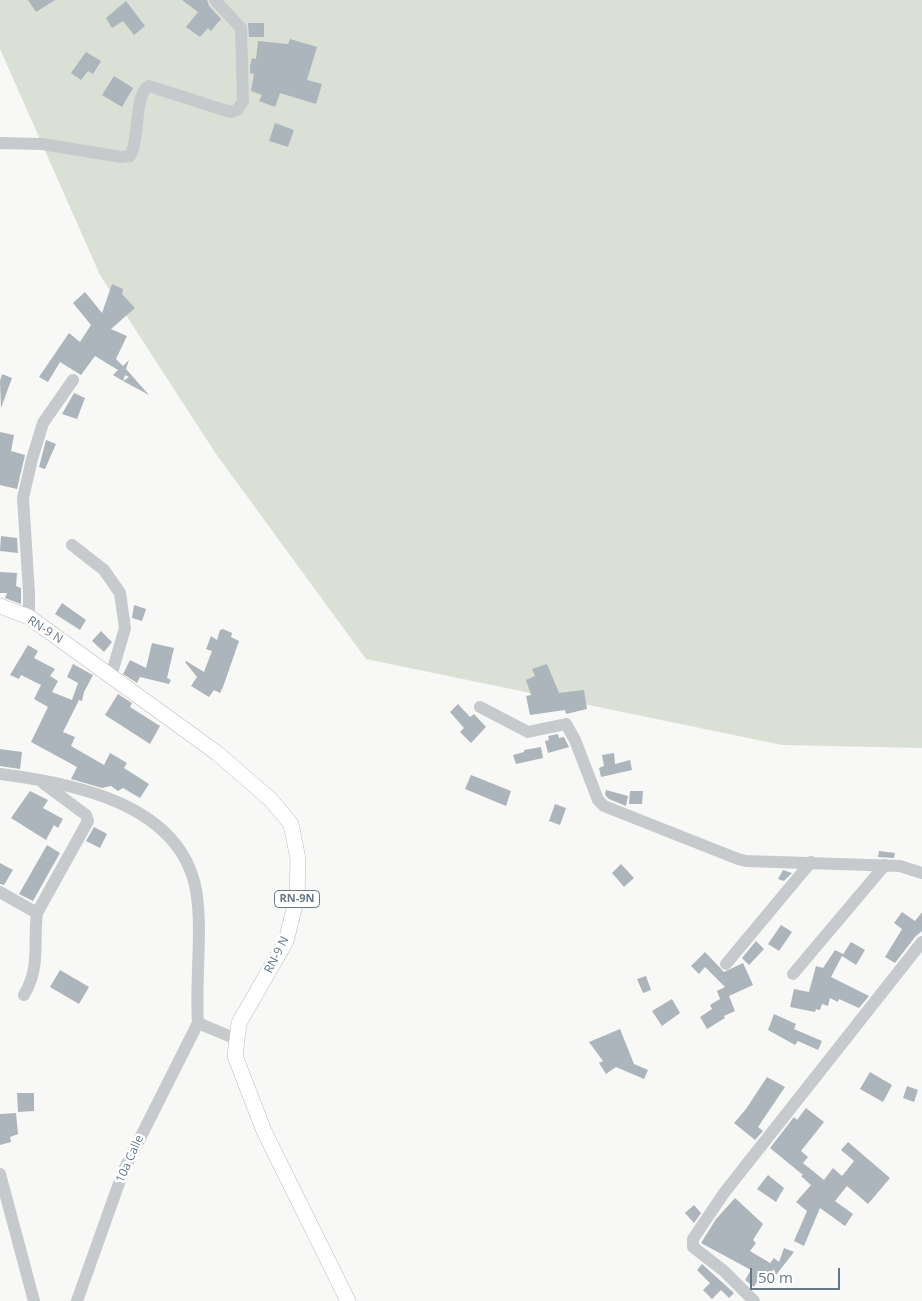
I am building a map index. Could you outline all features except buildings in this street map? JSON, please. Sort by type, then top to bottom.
[{"type":"main road","name":"RN-9 N","points":[[0,606],[29,618],[217,752],[271,800],[291,824],[298,860],[297,897],[286,941],[239,1023],[235,1056],[264,1130],[348,1301]]},
{"type":"street","points":[[0,142],[42,144],[121,157],[130,156],[135,147],[141,93],[149,86],[230,112],[238,110],[242,101],[241,28],[215,0]]},
{"type":"street","points":[[29,618],[23,498],[32,458],[43,423],[74,380]]},
{"type":"street","points":[[72,545],[104,570],[120,593],[125,628],[111,676]]},
{"type":"street","points":[[480,708],[528,732],[566,724],[575,740],[598,800],[604,806],[738,859],[885,865],[910,867],[922,872]]},
{"type":"street","points":[[0,774],[38,779],[78,788],[135,809],[174,844],[187,864],[196,888],[198,914],[196,992],[198,1023],[236,1039]]},
{"type":"street","points":[[24,995],[31,983],[36,967],[37,913],[88,821],[86,815],[38,779]]},
{"type":"street","points":[[726,964],[811,862]]},
{"type":"street","points":[[793,974],[885,865]]},
{"type":"street","points":[[0,892],[37,913]]},
{"type":"street","points":[[754,1301],[724,1271],[693,1246],[693,1239],[724,1193],[922,942]]},
{"type":"street","name":"10a Calle","points":[[77,1301],[123,1172],[198,1023]]},
{"type":"street","points":[[0,1174],[34,1301]]},
{"type":"shaded area","points":[[0,0],[922,0],[922,748],[782,745],[366,659],[216,454],[100,275],[0,49]]}]
